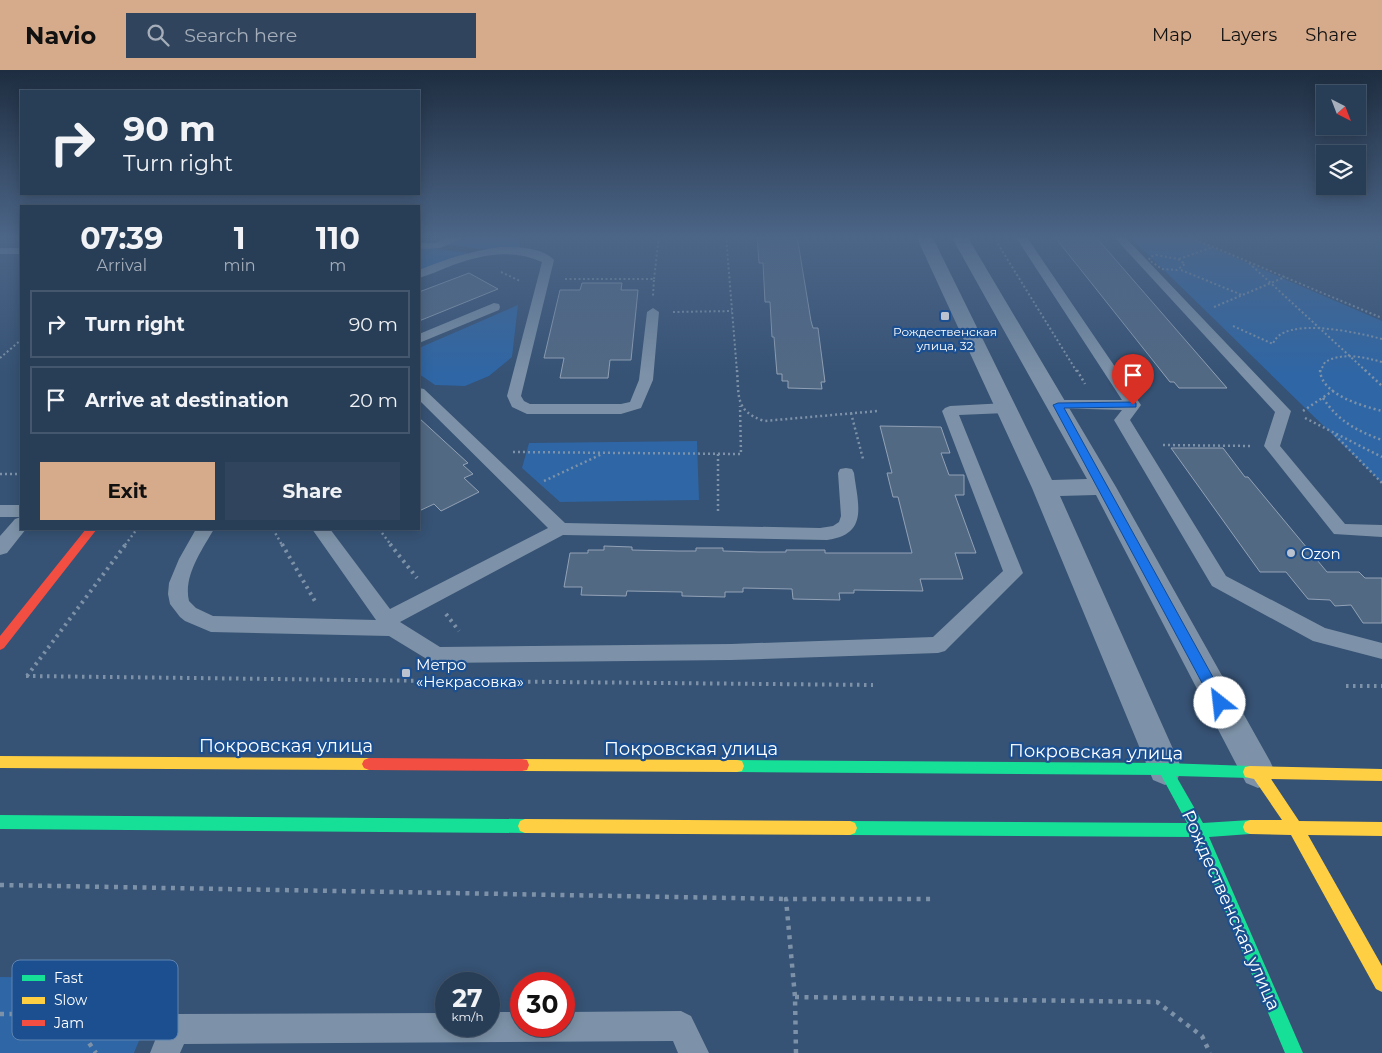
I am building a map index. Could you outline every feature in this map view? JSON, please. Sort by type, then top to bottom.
[{"type":"main road","points":[[0,645],[91,530]]},
{"type":"main road","name":"Покровская улица","points":[[0,762],[1165,769],[1382,775]]},
{"type":"main road","name":"Рождественская улица","points":[[1165,769],[1199,830],[1294,1053]]},
{"type":"main road","points":[[1258,772],[1295,827],[1382,983]]},
{"type":"main road","points":[[0,822],[1199,830],[1295,827],[1382,829]]},
{"type":"street","points":[[946,282],[1044,488],[1165,769]]},
{"type":"street","points":[[987,282],[1104,487],[1258,772]]},
{"type":"street","points":[[1044,488],[1104,487]]},
{"type":"lane","points":[[543,282],[514,396],[517,404],[527,409],[621,409],[636,405],[646,380],[653,312]]},
{"type":"lane","points":[[1051,282],[1133,405]]},
{"type":"lane","points":[[1161,282],[1283,411],[1272,446],[1340,530],[1382,531]]},
{"type":"lane","points":[[420,340],[494,307]]},
{"type":"lane","points":[[420,393],[560,529]]},
{"type":"lane","points":[[1058,405],[1133,405]]},
{"type":"lane","points":[[1133,405],[1122,420],[1219,582],[1320,635],[1382,650]]},
{"type":"lane","points":[[322,530],[390,624],[437,655],[731,652],[938,646],[1013,573],[950,411],[1006,408]]},
{"type":"lane","points":[[204,530],[179,578],[178,599],[185,612],[211,624],[330,627],[390,624],[560,529],[834,533],[846,528],[851,518],[846,473]]},
{"type":"lane","points":[[0,511],[20,511]]},
{"type":"lane","points":[[0,548],[20,524]]},
{"type":"lane","points":[[178,1029],[681,1026],[694,1053]]},
{"type":"lane","points":[[165,1053],[171,1040]]},
{"type":"path","points":[[654,282],[653,312],[732,310]]},
{"type":"path","points":[[479,451],[741,454],[740,405],[730,282]]},
{"type":"path","points":[[1022,282],[1098,405]]},
{"type":"path","points":[[1211,282],[1242,295]]},
{"type":"path","points":[[1297,282],[1382,318]]},
{"type":"path","points":[[1180,302],[1202,312],[1271,283],[1382,386]]},
{"type":"path","points":[[1229,324],[1273,344],[1277,336],[1284,332],[1300,329],[1350,332],[1382,339]]},
{"type":"path","points":[[0,358],[20,341]]},
{"type":"path","points":[[1382,362],[1350,356],[1330,359],[1323,364],[1320,371],[1321,378],[1334,390],[1360,404],[1382,411]]},
{"type":"path","points":[[1334,390],[1298,414],[1382,457]]},
{"type":"path","points":[[1323,398],[1335,416],[1350,426],[1382,440]]},
{"type":"path","points":[[740,405],[750,416],[764,421],[878,411]]},
{"type":"path","points":[[846,473],[866,471],[851,413]]},
{"type":"path","points":[[1332,432],[1382,483]]},
{"type":"path","points":[[1136,444],[1272,446]]},
{"type":"path","points":[[521,492],[604,453]]},
{"type":"path","points":[[718,454],[718,532]]},
{"type":"path","points":[[0,474],[20,474]]},
{"type":"path","points":[[136,530],[26,676],[873,685]]},
{"type":"path","points":[[274,530],[330,627]]},
{"type":"path","points":[[1346,686],[1382,686]]},
{"type":"path","points":[[0,885],[786,899],[932,899]]},
{"type":"path","points":[[786,899],[795,997],[796,1053]]},
{"type":"path","points":[[795,997],[1157,1002],[1202,1036],[1210,1053]]},
{"type":"path","points":[[87,1040],[96,1053]]},
{"type":"shaded area","points":[[1176,282],[1291,282],[1382,321],[1382,483]]},
{"type":"shaded area","points":[[518,305],[512,357],[489,376],[465,386],[435,385],[420,375],[420,348]]},
{"type":"shaded area","points":[[697,441],[699,500],[560,502],[522,468],[529,443]]},
{"type":"shaded area","points":[[0,977],[12,977],[12,1040],[139,1040],[134,1053],[0,1053]]},
{"type":"building","points":[[446,282],[485,282],[498,289],[420,321],[420,292]]},
{"type":"building","points":[[764,282],[805,282],[813,328],[818,328],[825,382],[821,382],[822,389],[788,388],[788,381],[782,381],[782,374],[777,374],[770,302],[765,302]]},
{"type":"building","points":[[1090,282],[1135,282],[1227,388],[1179,388],[1174,382],[1170,382]]},
{"type":"building","points":[[582,283],[622,283],[621,290],[638,290],[631,360],[610,360],[608,378],[560,378],[564,358],[544,358],[560,290],[580,290]]},
{"type":"building","points":[[420,419],[468,463],[463,465],[473,474],[464,478],[479,492],[441,511],[434,504],[420,511]]},
{"type":"building","points":[[880,426],[941,427],[950,453],[941,453],[949,475],[964,475],[964,495],[955,495],[976,553],[955,553],[963,579],[920,579],[923,591],[854,590],[854,593],[839,593],[840,600],[793,599],[792,589],[743,588],[743,592],[725,592],[725,597],[682,596],[682,592],[627,591],[626,596],[581,595],[582,587],[564,587],[570,553],[588,553],[588,550],[604,550],[604,546],[632,547],[632,550],[696,551],[696,548],[723,548],[723,551],[759,552],[825,550],[825,553],[912,553],[898,497],[893,497],[887,473],[892,473]]},
{"type":"building","points":[[1171,448],[1223,448],[1245,477],[1248,477],[1327,572],[1359,572],[1365,578],[1382,578],[1382,623],[1363,623],[1351,605],[1335,606],[1330,600],[1308,599],[1286,572],[1260,572]]},
{"type":"traffic: fast","points":[[737,766],[1165,769],[1250,772]]},
{"type":"traffic: fast","points":[[1165,769],[1199,830],[1294,1053]]},
{"type":"traffic: fast","points":[[0,822],[525,826]]},
{"type":"traffic: fast","points":[[850,828],[1199,830],[1250,827]]},
{"type":"traffic: slow","points":[[0,762],[369,764]]},
{"type":"traffic: slow","points":[[522,765],[737,766]]},
{"type":"traffic: slow","points":[[1250,772],[1382,775]]},
{"type":"traffic: slow","points":[[1258,772],[1295,827],[1382,983]]},
{"type":"traffic: slow","points":[[525,826],[850,828]]},
{"type":"traffic: slow","points":[[1250,827],[1382,829]]},
{"type":"traffic: jam","points":[[0,645],[91,530]]},
{"type":"traffic: jam","points":[[369,764],[522,765]]},
{"type":"place","name":"Рождественская улица, 32","points":[[945,316]]},
{"type":"place","name":"Ozon","points":[[1291,553]]},
{"type":"place","name":"Метро «Некрасовка»","points":[[406,673]]},
{"type":"route","points":[[1133,405],[1058,405],[1220,703]]}]
